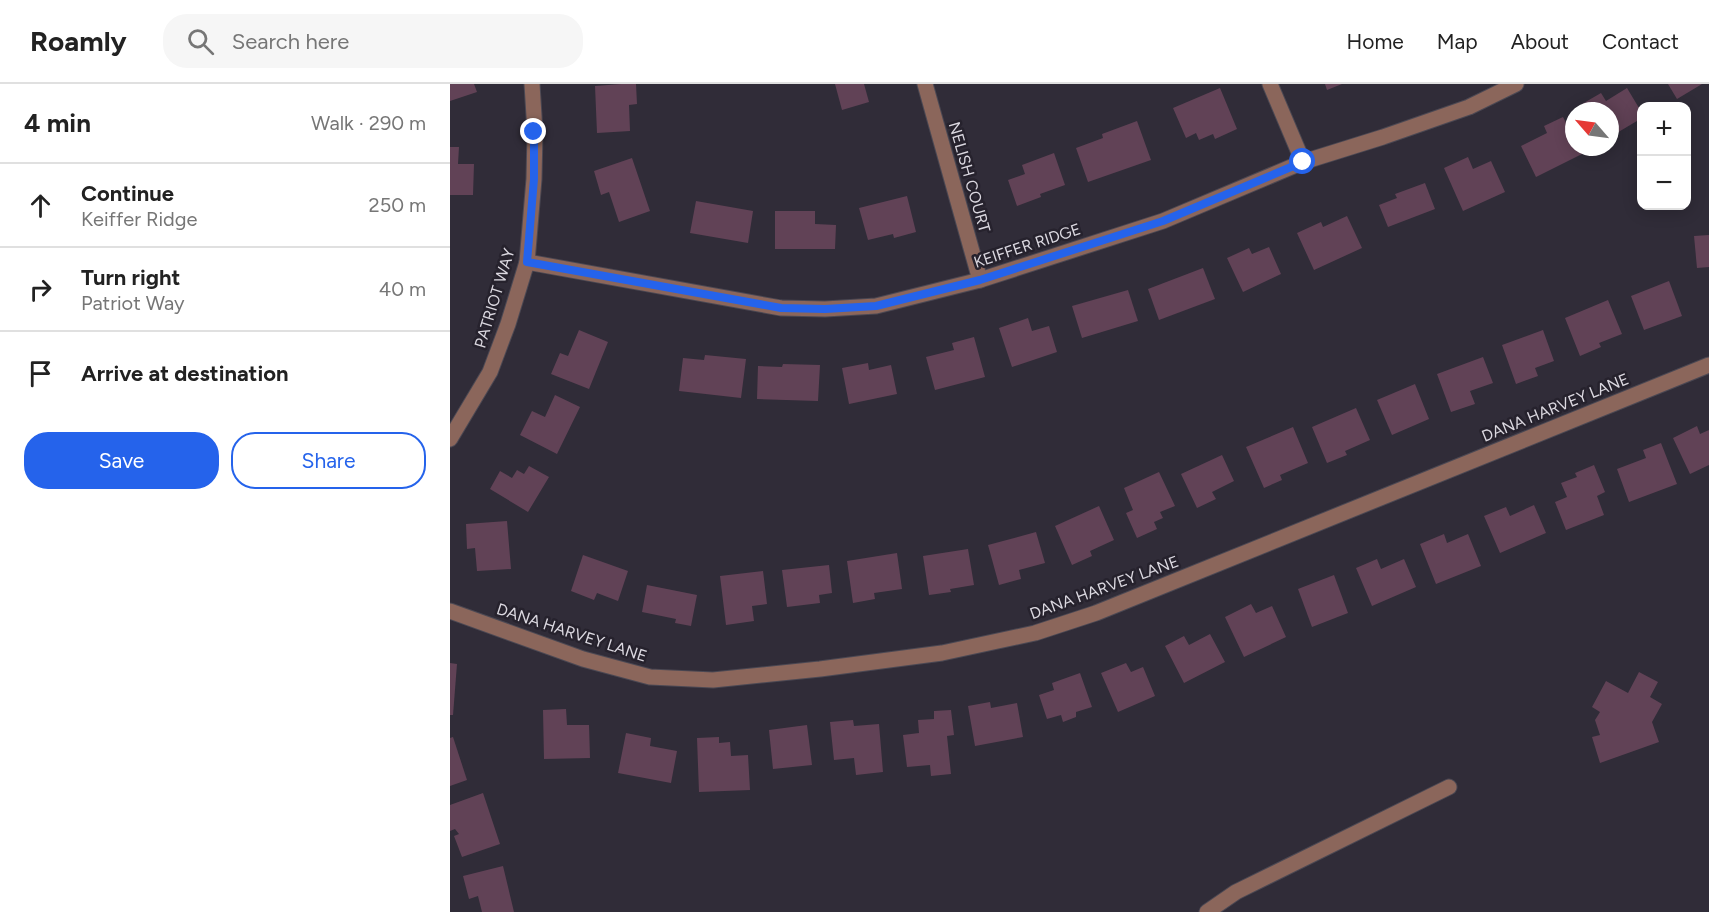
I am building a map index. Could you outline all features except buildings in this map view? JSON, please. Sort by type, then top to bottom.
[{"type":"street","name":"PATRIOT WAY","points":[[450,439],[490,372],[527,262],[534,179],[532,84]]},
{"type":"street","name":"NELISH COURT","points":[[925,84],[980,280]]},
{"type":"street","points":[[1270,84],[1303,162]]},
{"type":"street","name":"KEIFFER RIDGE","points":[[527,262],[781,308],[825,309],[876,306],[980,280],[1163,221],[1303,162],[1468,107],[1515,84]]},
{"type":"street","name":"DANA HARVEY LANE","points":[[450,611],[583,659],[650,677],[713,680],[942,653],[1035,633],[1096,613],[1709,365]]},
{"type":"street","points":[[1207,912],[1236,892],[1449,787]]},
{"type":"route","points":[[534,132],[534,179],[527,262],[781,308],[825,309],[876,306],[980,280],[1163,221],[1303,162]]}]
